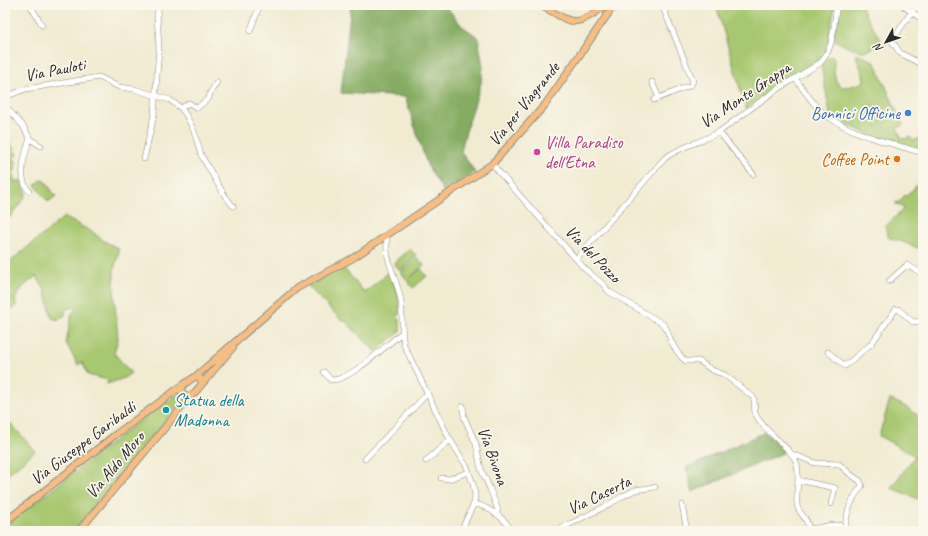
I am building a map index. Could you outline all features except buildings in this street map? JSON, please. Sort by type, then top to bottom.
[{"type":"main road","points":[[541,5],[570,22],[584,20],[613,6]]},
{"type":"main road","name":"Via per Viagrande","points":[[387,235],[492,164],[545,105],[613,6]]},
{"type":"main road","points":[[161,402],[196,376],[263,316],[297,288],[353,258],[387,235]]},
{"type":"main road","points":[[173,417],[231,349],[303,284]]},
{"type":"main road","points":[[196,376],[201,379],[202,384]]},
{"type":"main road","points":[[173,417],[182,403],[181,388],[183,385]]},
{"type":"main road","points":[[161,402],[176,394],[182,394],[187,397],[192,395]]},
{"type":"main road","name":"Via Giuseppe Garibaldi","points":[[5,522],[115,435],[161,402]]},
{"type":"main road","name":"Via Aldo Moro","points":[[79,531],[173,417]]},
{"type":"street","points":[[30,5],[42,25]]},
{"type":"street","points":[[144,158],[153,120],[156,95],[160,39],[157,15],[159,5]]},
{"type":"street","points":[[250,31],[260,5]]},
{"type":"street","points":[[652,82],[656,99],[691,85],[693,81],[662,5]]},
{"type":"street","name":"Via Monte Grappa","points":[[576,259],[665,158],[674,151],[719,132],[776,90],[820,62],[827,54],[831,43],[837,5]]},
{"type":"street","points":[[902,5],[923,20]]},
{"type":"street","points":[[916,5],[892,41],[900,53],[923,65]]},
{"type":"street","name":"Via Pauloti","points":[[5,97],[26,89],[99,77],[119,87],[134,89],[170,100],[181,108]]},
{"type":"street","points":[[795,78],[820,110],[837,122],[856,131],[923,153]]},
{"type":"street","points":[[217,82],[210,93],[209,98],[197,108],[189,103],[181,108],[194,131],[201,155],[233,206]]},
{"type":"street","points":[[5,106],[23,126],[30,139],[41,146]]},
{"type":"street","points":[[719,132],[753,174]]},
{"type":"street","points":[[29,191],[25,186],[23,164],[30,139]]},
{"type":"street","name":"Via del Pozzo","points":[[492,164],[576,259],[614,295],[663,324],[676,350],[682,358],[686,361],[699,361],[712,370],[728,376],[740,388],[750,394],[755,401],[755,414],[792,454],[797,465],[798,480],[796,504],[808,522],[806,529]]},
{"type":"street","points":[[387,235],[386,246],[391,270],[401,301],[402,333],[406,349],[450,440],[467,467],[475,495],[474,503],[461,531]]},
{"type":"street","points":[[889,281],[907,265],[923,274]]},
{"type":"street","points":[[828,352],[845,366],[871,344],[896,309],[898,309],[913,322],[923,321]]},
{"type":"street","points":[[324,372],[331,380],[336,380],[350,374],[402,333]]},
{"type":"street","points":[[365,459],[428,393]]},
{"type":"street","name":"Via Bivona","points":[[463,406],[464,417],[476,444],[480,469],[498,510],[495,514]]},
{"type":"street","points":[[426,461],[450,440]]},
{"type":"street","points":[[792,454],[815,463],[839,464],[860,481],[862,486],[848,507],[845,527]]},
{"type":"street","points":[[441,478],[449,479],[469,472]]},
{"type":"street","points":[[798,480],[835,488],[831,504]]},
{"type":"street","name":"Via Caserta","points":[[556,531],[635,490],[655,487]]},
{"type":"street","points":[[474,503],[505,521],[512,531]]},
{"type":"street","points":[[682,505],[687,531]]},
{"type":"street","points":[[806,529],[813,529],[834,524],[845,527],[851,531]]},
{"type":"street","points":[[855,531],[868,531]]},
{"type":"green space","points":[[351,5],[445,5],[462,26],[478,37],[483,67],[481,83],[461,152],[475,172],[444,192],[427,165],[405,97],[341,93]]},
{"type":"green space","points":[[716,5],[835,5],[828,41],[822,58],[775,88],[746,109]]},
{"type":"green space","points":[[840,5],[861,5],[882,42],[874,48],[861,51],[848,47],[833,39]]},
{"type":"green space","points":[[856,54],[874,61],[903,125],[897,128],[901,138],[904,139],[911,137],[912,141],[923,137],[923,150],[863,132],[840,121],[830,114],[821,65],[830,56],[834,58],[835,76],[840,86],[844,87],[864,82]]},
{"type":"green space","points":[[5,134],[17,155],[13,157],[17,163],[15,164],[15,171],[13,172],[14,181],[22,181],[26,192],[25,197],[5,224]]},
{"type":"green space","points":[[923,178],[923,250],[889,238],[885,227],[904,208],[896,204],[896,202],[898,203],[905,195],[907,196]]},
{"type":"green space","points":[[43,179],[56,196],[48,202],[35,185]]},
{"type":"green space","points":[[64,217],[118,248],[119,253],[114,269],[114,291],[118,339],[114,353],[131,373],[124,378],[107,384],[108,380],[88,375],[82,362],[78,365],[66,343],[72,313],[76,307],[69,308],[65,311],[65,315],[59,320],[52,318],[45,290],[36,276],[23,287],[15,299],[17,306],[9,311],[5,305],[5,266]]},
{"type":"green space","points":[[410,249],[417,256],[400,271],[394,263]]},
{"type":"green space","points":[[418,258],[424,265],[411,277],[421,269],[427,276],[413,288],[401,272]]},
{"type":"green space","points":[[343,267],[365,293],[390,271],[398,294],[400,314],[396,316],[400,320],[400,332],[376,351],[343,319],[341,320],[308,286]]},
{"type":"green space","points":[[176,395],[181,396],[180,403],[100,499],[96,501],[96,505],[74,531],[5,531],[5,526],[149,413]]},
{"type":"green space","points":[[890,399],[906,407],[923,419],[923,501],[891,488],[915,456],[879,436]]},
{"type":"green space","points":[[5,417],[35,451],[5,477]]},
{"type":"green space","points":[[765,432],[782,448],[783,453],[692,492],[686,468]]},
{"type":"place","name":"Bonnici Officine","points":[[908,113]]},
{"type":"place","name":"Villa Paradiso dell'Etna","points":[[537,152]]},
{"type":"place","name":"Coffee Point","points":[[897,159]]},
{"type":"place","name":"Statua della Madonna","points":[[166,410]]}]
